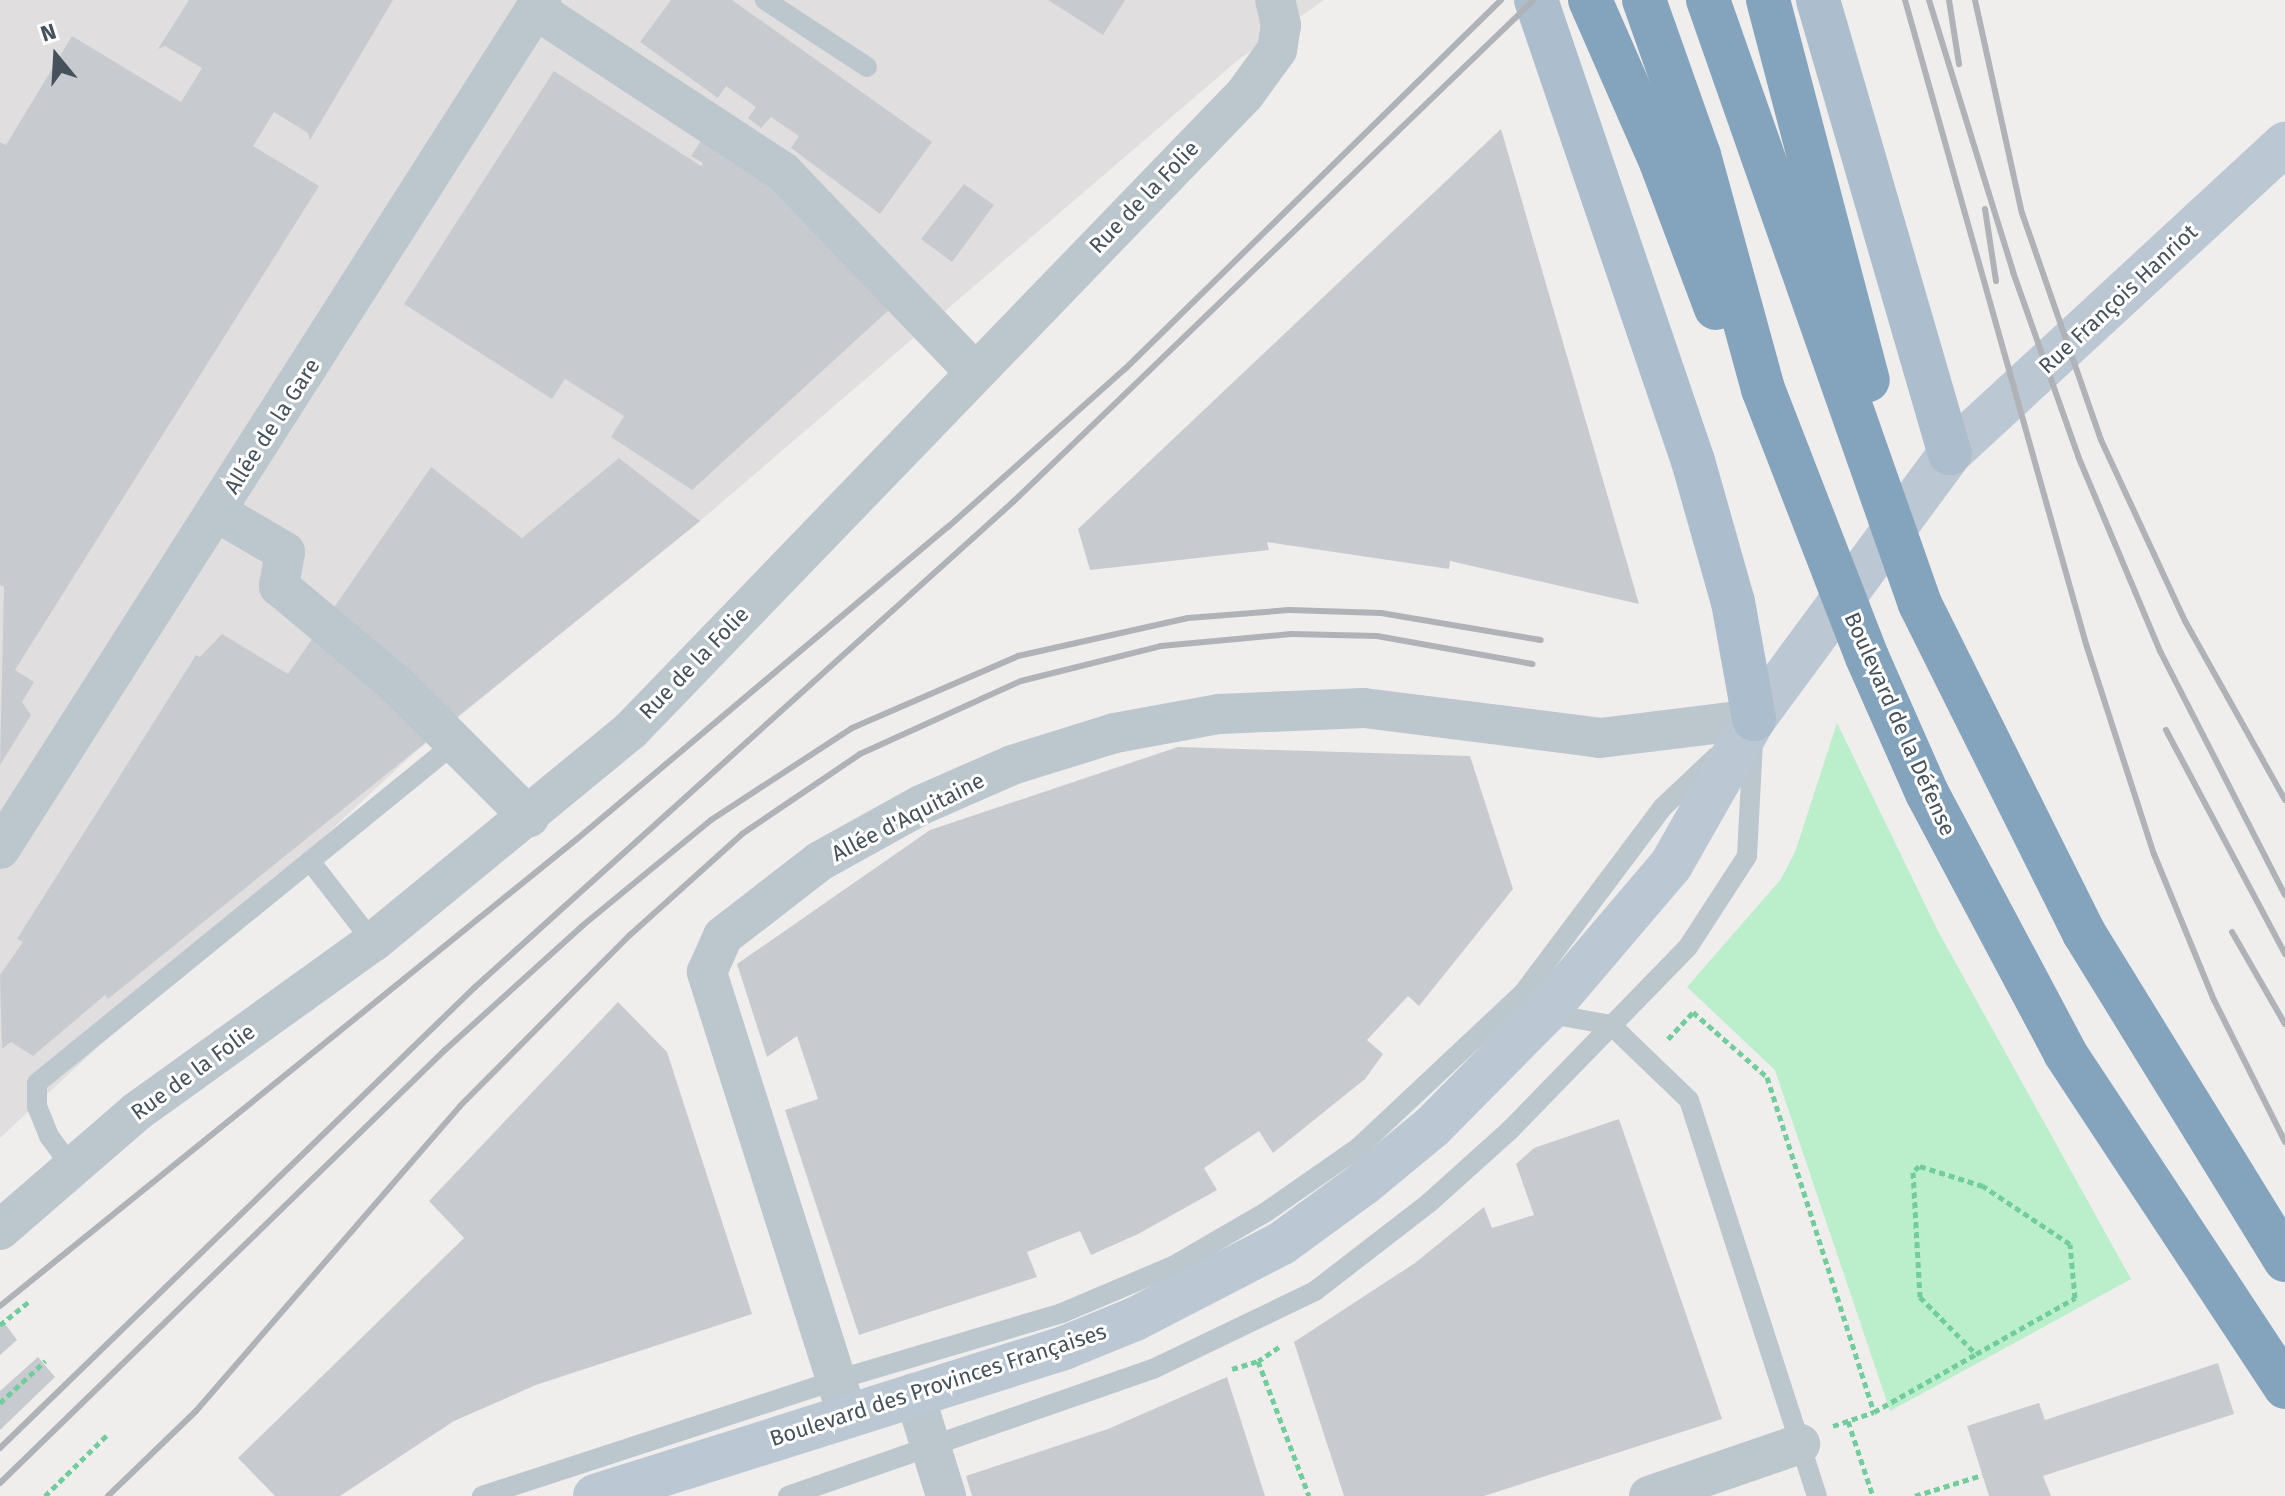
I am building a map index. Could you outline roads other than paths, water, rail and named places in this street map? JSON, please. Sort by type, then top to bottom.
[{"type":"highway","name":"Boulevard de la Défense","points":[[1644,0],[1699,155],[1763,389],[1819,526],[1867,657],[1927,793],[2010,958],[2111,1130],[2285,1387]]},
{"type":"highway","points":[[1708,0],[1920,604],[2084,933],[2285,1260]]},
{"type":"highway","points":[[1768,0],[1850,298],[1874,405],[1883,493]]},
{"type":"highway","points":[[1590,1],[1661,162],[1723,328],[1763,389]]},
{"type":"main road","points":[[1818,0],[1950,453]]},
{"type":"main road","points":[[1542,20],[1693,461],[1733,602],[1754,719]]},
{"type":"main road","name":"Rue François Hanriot","points":[[1950,453],[2285,144]]},
{"type":"main road","name":"Boulevard des Provinces Françaises","points":[[595,1496],[842,1397],[914,1393],[1064,1348],[1135,1319],[1282,1243],[1432,1127],[1545,1013],[1671,865],[1754,719],[1950,453]]},
{"type":"street","name":"Rue de la Folie","points":[[0,1230],[136,1112],[373,942],[630,731],[974,371],[1245,94],[1277,50],[1281,25],[1275,0]]},
{"type":"street","points":[[538,4],[783,172],[974,371]]},
{"type":"street","name":"Allée de la Gare","points":[[0,849],[538,4]]},
{"type":"street","points":[[217,512],[285,552],[279,586],[397,685],[529,817]]},
{"type":"street","name":"Allée d'Aquitaine","points":[[842,1397],[707,972],[723,936],[820,861],[921,805],[1012,765],[1115,733],[1219,714],[1364,708],[1600,738],[1754,719]]},
{"type":"street","points":[[914,1393],[946,1496]]},
{"type":"street","points":[[1649,1496],[1800,1444]]},
{"type":"lane","points":[[765,0],[867,67]]},
{"type":"lane","points":[[788,1496],[1153,1369],[1315,1291],[1430,1202],[1510,1130],[1688,947],[1747,856],[1754,719]]},
{"type":"lane","points":[[482,1496],[842,1397],[1062,1313],[1175,1265],[1266,1212],[1358,1148],[1524,992],[1663,807],[1754,719]]},
{"type":"lane","points":[[73,1169],[49,1136],[37,1107],[37,1083],[455,743]]},
{"type":"lane","points":[[310,861],[373,942]]},
{"type":"lane","points":[[1545,1013],[1611,1025],[1689,1100],[1817,1496]]},
{"type":"railway","points":[[0,1306],[577,839],[948,527],[1125,369],[1501,0]]},
{"type":"railway","points":[[0,1448],[474,988],[1013,502],[1534,0]]},
{"type":"railway","points":[[1905,0],[2086,644],[2154,854],[2214,1000],[2285,1142]]},
{"type":"railway","points":[[1929,0],[2013,272],[2078,456],[2160,651],[2285,895]]},
{"type":"railway","points":[[1949,0],[1959,64]]},
{"type":"railway","points":[[1975,0],[2022,213],[2101,440],[2185,621],[2285,800]]},
{"type":"railway","points":[[1985,209],[1996,281]]},
{"type":"railway","points":[[0,1483],[445,1050],[582,926],[711,820],[852,728],[1018,656],[1188,618],[1289,610],[1381,613],[1541,640]]},
{"type":"railway","points":[[108,1496],[196,1411],[460,1106],[630,935],[742,834],[860,754],[1021,681],[1161,646],[1291,634],[1377,636],[1533,664]]},
{"type":"railway","points":[[2166,730],[2285,954]]},
{"type":"railway","points":[[2232,932],[2285,1024]]}]
